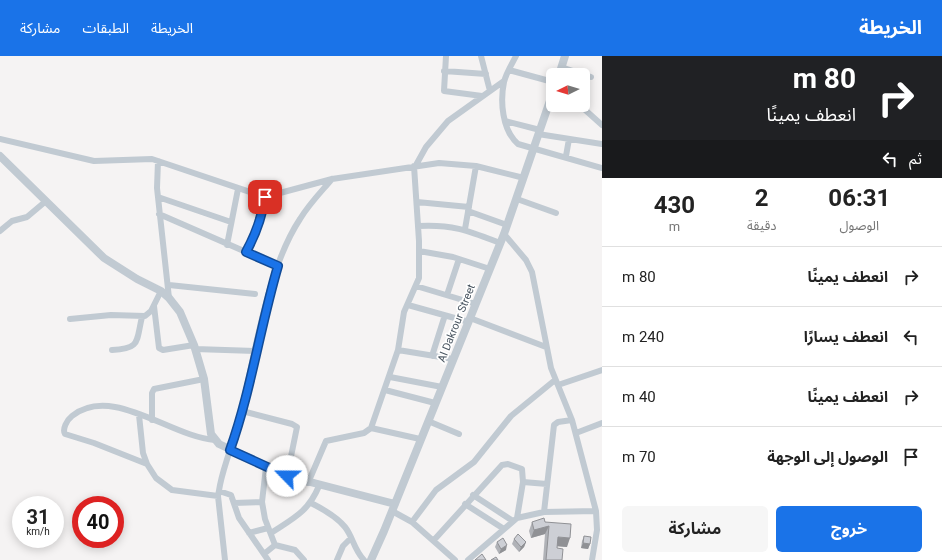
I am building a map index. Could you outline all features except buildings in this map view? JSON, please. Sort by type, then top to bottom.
[{"type":"street","points":[[446,56],[443,90],[445,92],[482,96]]},
{"type":"street","points":[[481,56],[490,91]]},
{"type":"street","points":[[516,56],[504,81],[503,100],[505,121],[514,141],[518,144],[566,156],[602,168]]},
{"type":"street","points":[[561,68],[565,56]]},
{"type":"street","points":[[509,70],[546,80]]},
{"type":"street","points":[[444,71],[486,74]]},
{"type":"street","points":[[308,483],[326,441],[364,434],[371,428],[390,377],[398,350],[402,321],[416,286],[420,271],[415,166],[440,130],[456,114],[504,81]]},
{"type":"street","name":"Al Dakrour Street","points":[[371,560],[504,234],[546,112]]},
{"type":"street","points":[[587,112],[602,125]]},
{"type":"street","points":[[505,121],[539,132],[569,139],[602,144]]},
{"type":"street","points":[[0,139],[94,161],[144,158],[158,161],[265,197],[332,179],[415,166],[450,163],[476,166],[524,178]]},
{"type":"street","points":[[566,156],[569,139]]},
{"type":"street","points":[[0,156],[104,258],[131,276],[161,291],[170,298],[182,317],[195,347],[204,379],[208,426],[215,440]]},
{"type":"street","points":[[158,161],[159,214],[170,298]]},
{"type":"street","points":[[465,229],[476,166]]},
{"type":"street","points":[[225,560],[218,494],[242,411],[255,351],[278,266],[300,218],[332,179]]},
{"type":"street","points":[[227,244],[238,189]]},
{"type":"street","points":[[158,197],[231,222]]},
{"type":"street","points":[[246,252],[259,226],[265,197]]},
{"type":"street","points":[[517,199],[556,213]]},
{"type":"street","points":[[0,231],[12,221],[27,217],[46,201]]},
{"type":"street","points":[[417,202],[469,209],[507,225]]},
{"type":"street","points":[[159,214],[278,266]]},
{"type":"street","points":[[418,226],[443,226],[465,229],[500,243]]},
{"type":"street","points":[[504,234],[526,260],[532,272],[546,347],[557,383],[576,433],[600,529],[592,560]]},
{"type":"street","points":[[419,251],[459,259],[490,269]]},
{"type":"street","points":[[447,295],[459,259]]},
{"type":"street","points":[[169,285],[254,294]]},
{"type":"street","points":[[416,286],[476,304]]},
{"type":"street","points":[[70,319],[111,316],[142,317],[148,315],[161,291]]},
{"type":"street","points":[[154,305],[159,348],[162,350],[195,347],[255,351]]},
{"type":"street","points":[[408,305],[469,320],[546,347]]},
{"type":"street","points":[[432,356],[445,315]]},
{"type":"street","points":[[112,350],[127,349],[133,346],[136,342],[142,317]]},
{"type":"street","points":[[398,350],[453,359]]},
{"type":"street","points":[[412,522],[436,490],[474,462],[511,416],[557,383],[602,370]]},
{"type":"street","points":[[390,377],[442,387]]},
{"type":"street","points":[[152,420],[152,393],[154,389],[204,379]]},
{"type":"street","points":[[385,390],[435,403]]},
{"type":"street","points":[[147,464],[94,443],[67,435],[64,431],[69,419],[86,408],[116,407],[196,437],[215,440],[230,450],[287,476],[393,508],[434,540],[456,560]]},
{"type":"street","points":[[242,411],[292,424],[297,427],[287,476]]},
{"type":"street","points":[[139,415],[141,443],[147,464],[156,478],[169,489],[230,494],[237,514],[265,558],[275,545]]},
{"type":"street","points":[[544,512],[554,425],[558,422],[572,420]]},
{"type":"street","points":[[428,421],[459,434]]},
{"type":"street","points":[[576,433],[602,423]]},
{"type":"street","points":[[371,428],[420,439]]},
{"type":"street","points":[[434,540],[473,495],[504,464],[522,469],[523,482],[515,520]]},
{"type":"street","points":[[266,467],[262,502],[275,545]]},
{"type":"street","points":[[523,482],[547,484]]},
{"type":"street","points":[[249,533],[270,531],[295,518],[311,503],[320,486]]},
{"type":"street","points":[[473,495],[515,520]]},
{"type":"street","points":[[234,503],[262,502]]},
{"type":"street","points":[[311,503],[333,517],[345,527],[356,550],[364,560]]},
{"type":"street","points":[[465,504],[504,529]]},
{"type":"street","points":[[468,560],[515,520],[544,512],[596,511]]},
{"type":"street","points":[[337,560],[343,546],[351,538]]},
{"type":"street","points":[[275,545],[295,550],[304,560]]},
{"type":"route","points":[[265,197],[263,213],[254,239],[246,252],[278,266],[263,319],[240,417],[230,450],[287,476]]}]
